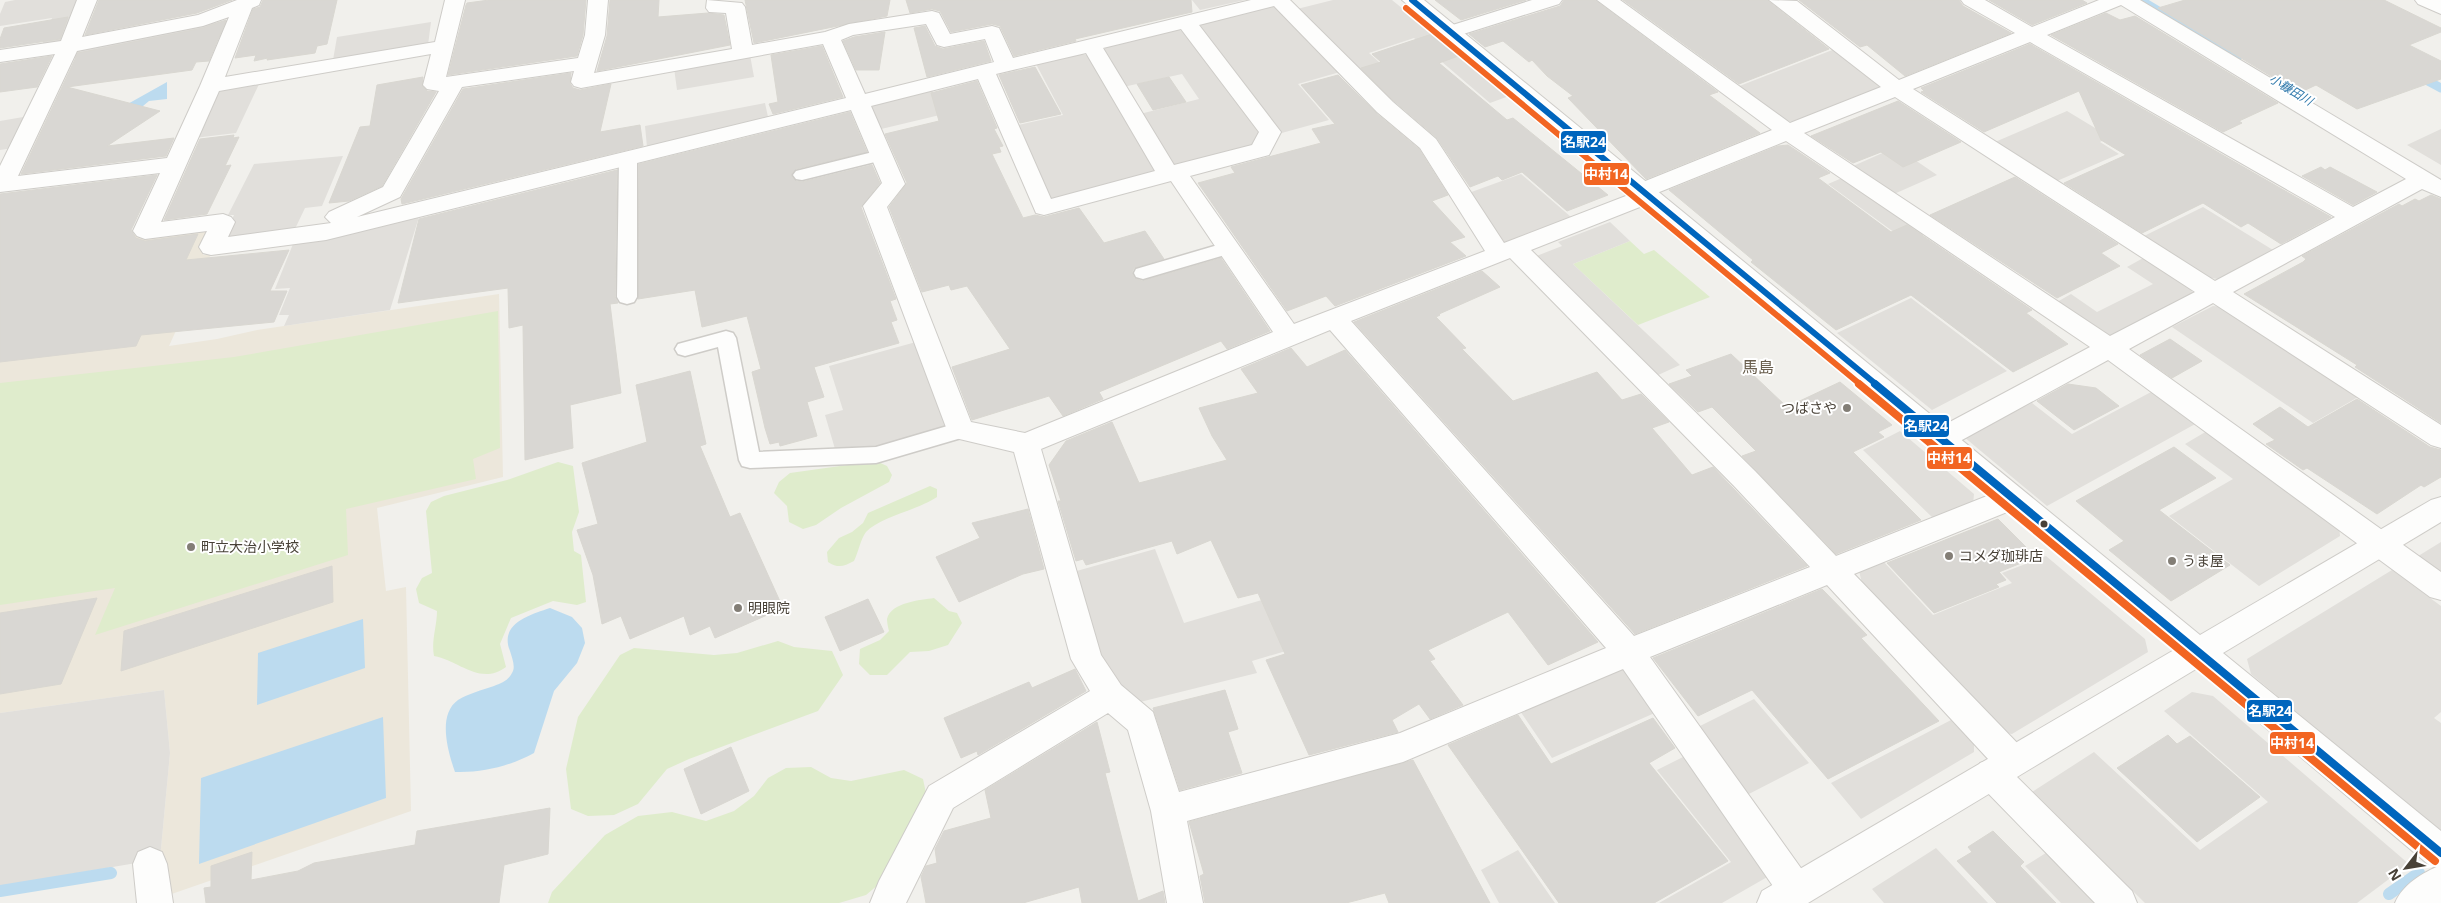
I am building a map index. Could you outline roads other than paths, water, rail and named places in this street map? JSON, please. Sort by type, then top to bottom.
[{"type":"street","points":[[87,0],[69,46],[9,153],[2,185],[175,164]]},
{"type":"street","points":[[455,0],[434,85],[587,63]]},
{"type":"street","points":[[598,0],[595,35],[581,82],[830,37],[849,30],[932,16],[944,42],[992,32],[995,69],[1044,208],[1261,150],[1270,132],[1186,23]]},
{"type":"street","points":[[717,0],[716,8],[735,7],[743,53]]},
{"type":"street","points":[[248,2],[145,231],[222,222],[211,247],[326,232],[1274,0]]},
{"type":"street","points":[[1279,0],[1385,107],[1428,144],[1506,251],[1745,478],[1832,570],[2119,903]]},
{"type":"street","points":[[1412,0],[2441,853]]},
{"type":"street","points":[[1450,32],[1552,0]]},
{"type":"street","points":[[1606,0],[1788,132],[2109,348],[2441,588]]},
{"type":"street","points":[[1780,0],[1790,5],[1896,88],[2441,438]]},
{"type":"street","points":[[1971,0],[2353,217]]},
{"type":"street","points":[[830,37],[894,184],[875,206],[961,430],[1026,444],[1289,336],[1506,251],[1788,132],[2116,0]]},
{"type":"street","points":[[2126,0],[2435,180]]},
{"type":"street","points":[[2156,0],[2435,180]]},
{"type":"street","points":[[2425,0],[2441,8]]},
{"type":"street","points":[[0,56],[69,46],[203,20],[248,2]]},
{"type":"street","points":[[211,86],[444,46]]},
{"type":"street","points":[[1092,46],[1172,173],[1228,248],[1289,336]]},
{"type":"street","points":[[292,237],[392,192],[454,83]]},
{"type":"street","points":[[1941,439],[2353,217],[2435,180]]},
{"type":"street","points":[[1334,318],[1628,652],[1786,897],[2441,508]]},
{"type":"street","points":[[1026,444],[1087,659],[1110,695],[1142,722],[1168,811],[1185,903]]},
{"type":"street","points":[[1168,811],[1403,747],[1628,652],[2012,498]]},
{"type":"street","points":[[888,903],[890,893],[941,797],[1110,695]]},
{"type":"street","points":[[150,864],[154,903]]},
{"type":"street","points":[[2413,903],[2441,882]]},
{"type":"lane","points":[[802,176],[881,155]]},
{"type":"lane","points":[[627,298],[628,159]]},
{"type":"lane","points":[[1143,273],[1228,248]]},
{"type":"lane","points":[[686,349],[726,338],[750,460],[876,455],[961,430]]},
{"type":"water","points":[[167,82],[167,99],[149,101],[133,110],[117,110]]},
{"type":"water","points":[[550,608],[572,617],[582,628],[585,643],[577,663],[554,691],[534,753],[496,768],[455,772],[446,734],[448,715],[452,707],[458,700],[499,684],[508,678],[514,668],[508,642],[512,627],[533,614]]},
{"type":"water","points":[[363,619],[365,668],[257,705],[258,653]]},
{"type":"water","points":[[383,717],[386,798],[199,864],[201,778]]},
{"type":"waterway","name":"小糠田川","points":[[2140,0],[2237,58]]},
{"type":"waterway","points":[[2417,75],[2441,88]]},
{"type":"waterway","points":[[0,891],[111,873]]},
{"type":"waterway","points":[[2389,894],[2419,873]]},
{"type":"place","name":"つばさや","points":[[1847,408]]},
{"type":"place","name":"町立大治小学校","points":[[191,547]]},
{"type":"place","name":"コメダ珈琲店","points":[[1949,556]]},
{"type":"place","name":"うま屋","points":[[2172,561]]},
{"type":"place","name":"明眼院","points":[[738,608]]},
{"type":"district","name":"馬島","points":[[1758,367]]}]
